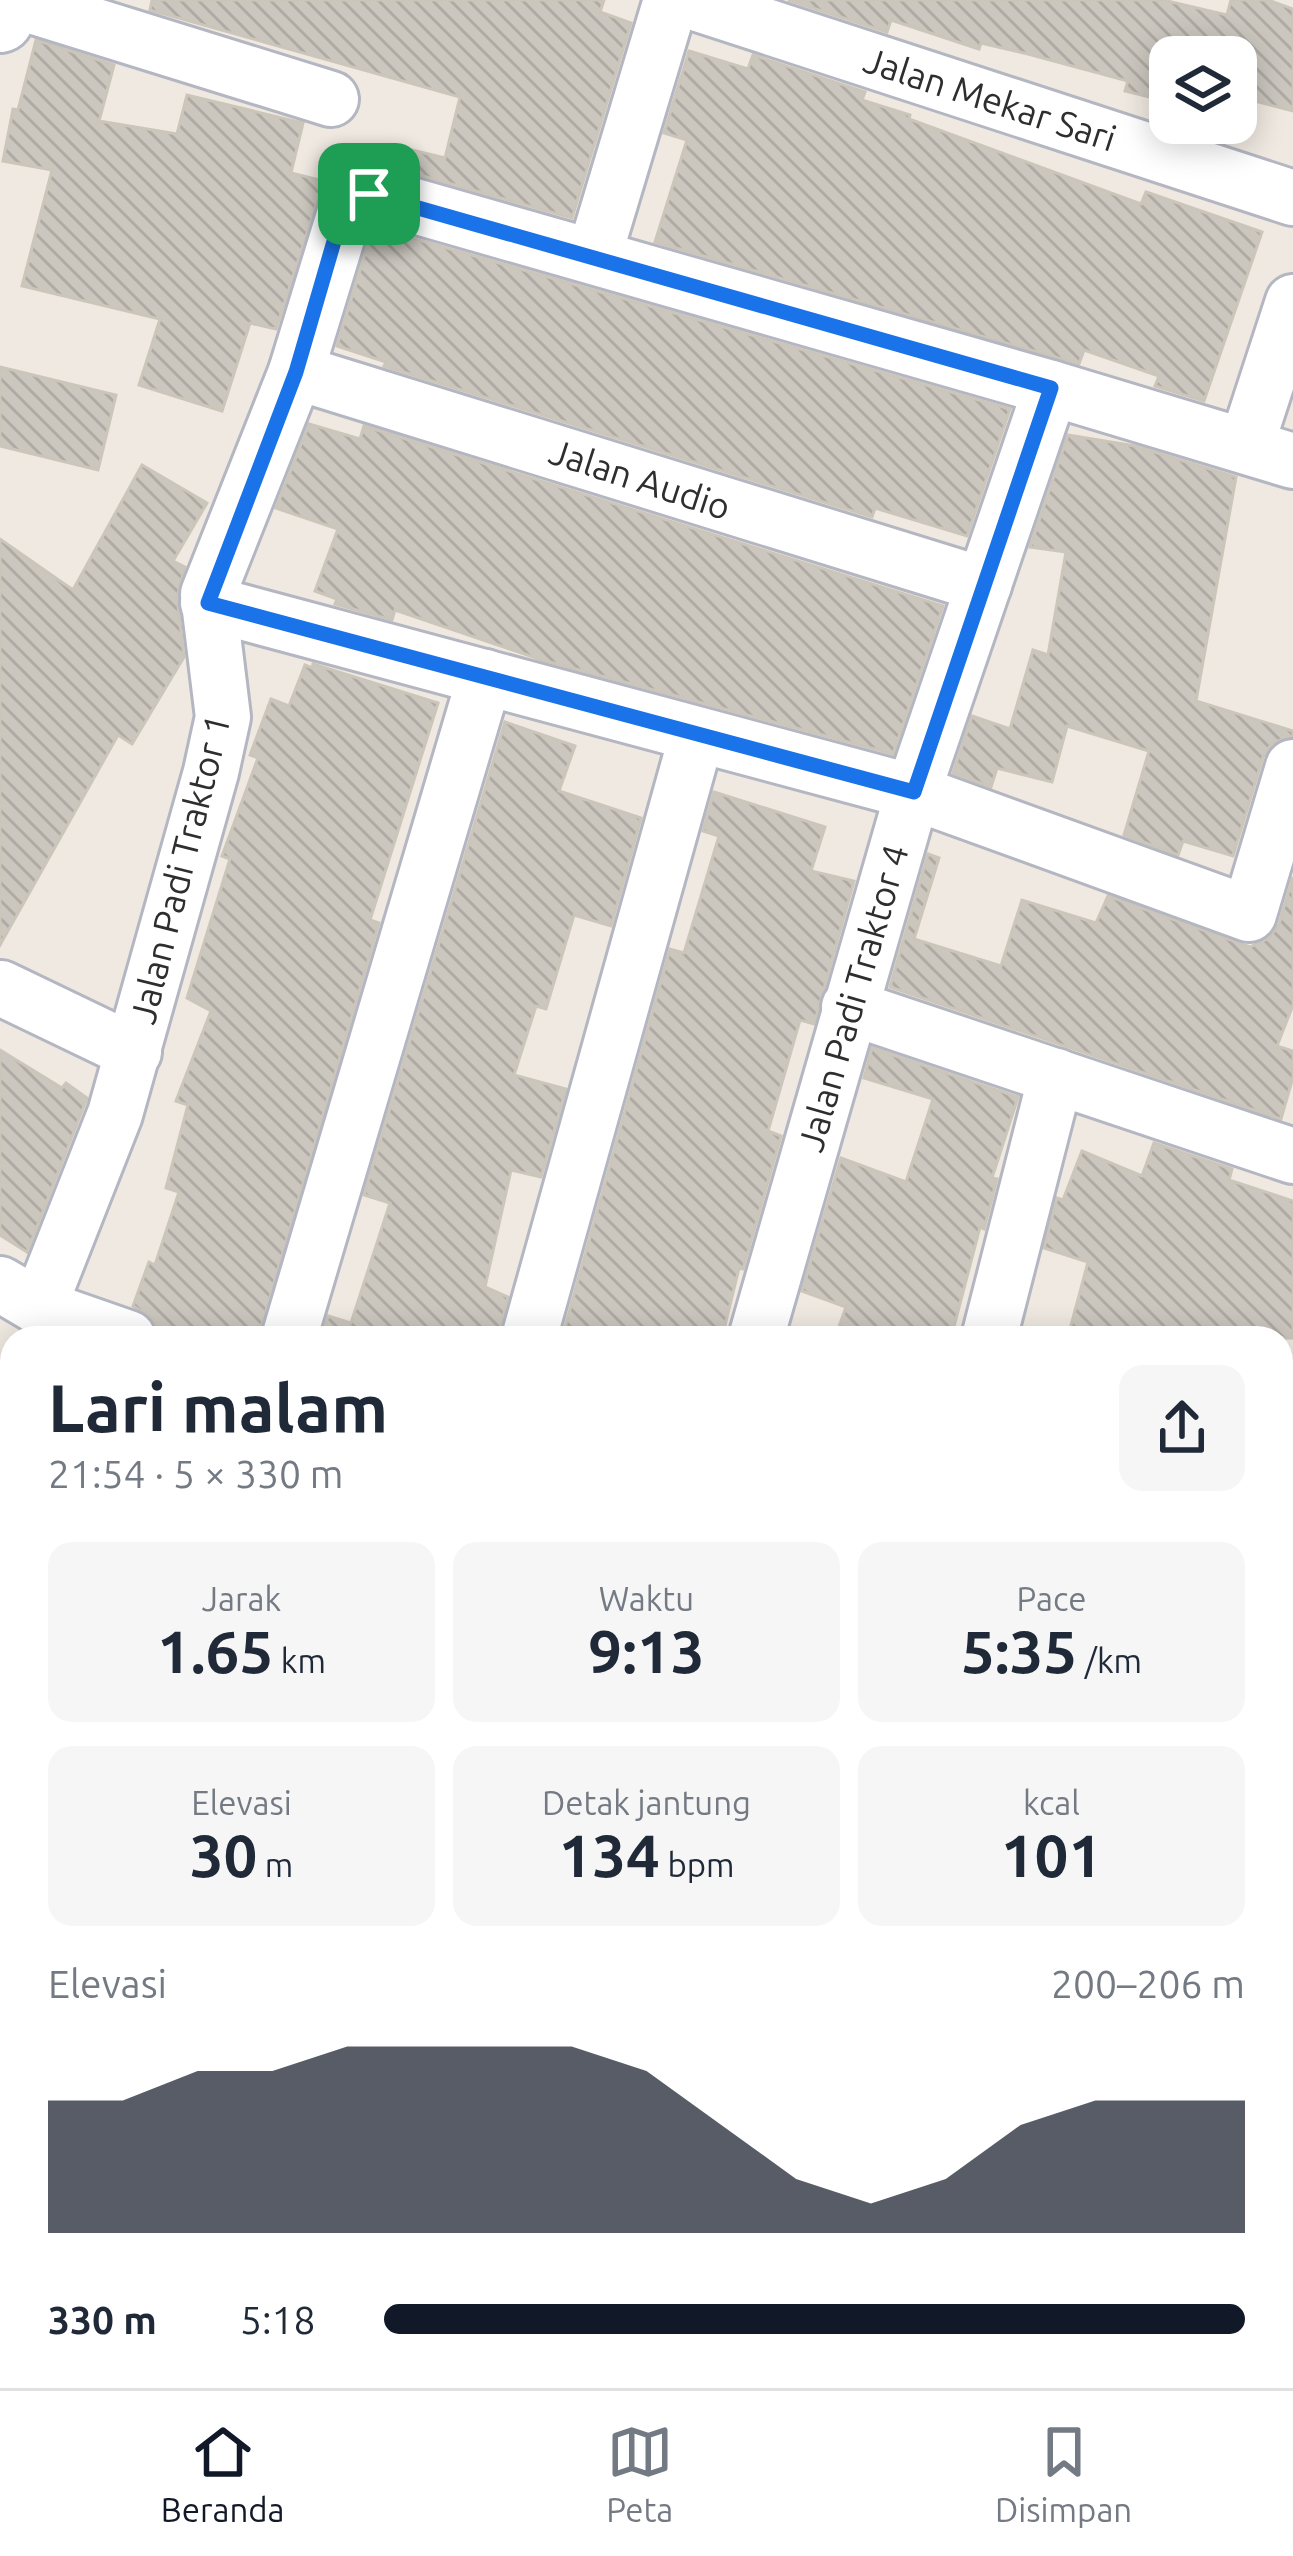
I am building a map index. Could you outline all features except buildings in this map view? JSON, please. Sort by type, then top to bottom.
[{"type":"street","points":[[0,19],[8,0],[331,99]]},
{"type":"street","points":[[594,256],[671,0]]},
{"type":"street","name":"Jalan Mekar Sari","points":[[686,0],[1293,198]]},
{"type":"street","name":"Jalan Padi Traktor 1","points":[[20,1295],[115,1114],[223,718],[208,603],[296,372],[344,207],[358,194],[594,256],[1269,454]]},
{"type":"street","points":[[1269,454],[1293,302]]},
{"type":"street","name":"Jalan Audio","points":[[296,372],[984,585]]},
{"type":"street","name":"Jalan Padi Traktor 4","points":[[759,1326],[914,792],[1051,388]]},
{"type":"street","points":[[208,603],[914,792],[1271,921],[1293,767]]},
{"type":"street","points":[[293,1326],[485,677]]},
{"type":"street","points":[[532,1326],[697,735]]},
{"type":"street","points":[[1,988],[134,1052]]},
{"type":"street","points":[[849,1007],[1293,1156]]},
{"type":"street","points":[[992,1326],[1056,1076]]},
{"type":"street","points":[[20,1295],[98,1326]]},
{"type":"route","points":[[358,194],[369,194],[1051,388],[914,792],[208,603],[296,372],[344,207],[358,194]]}]
